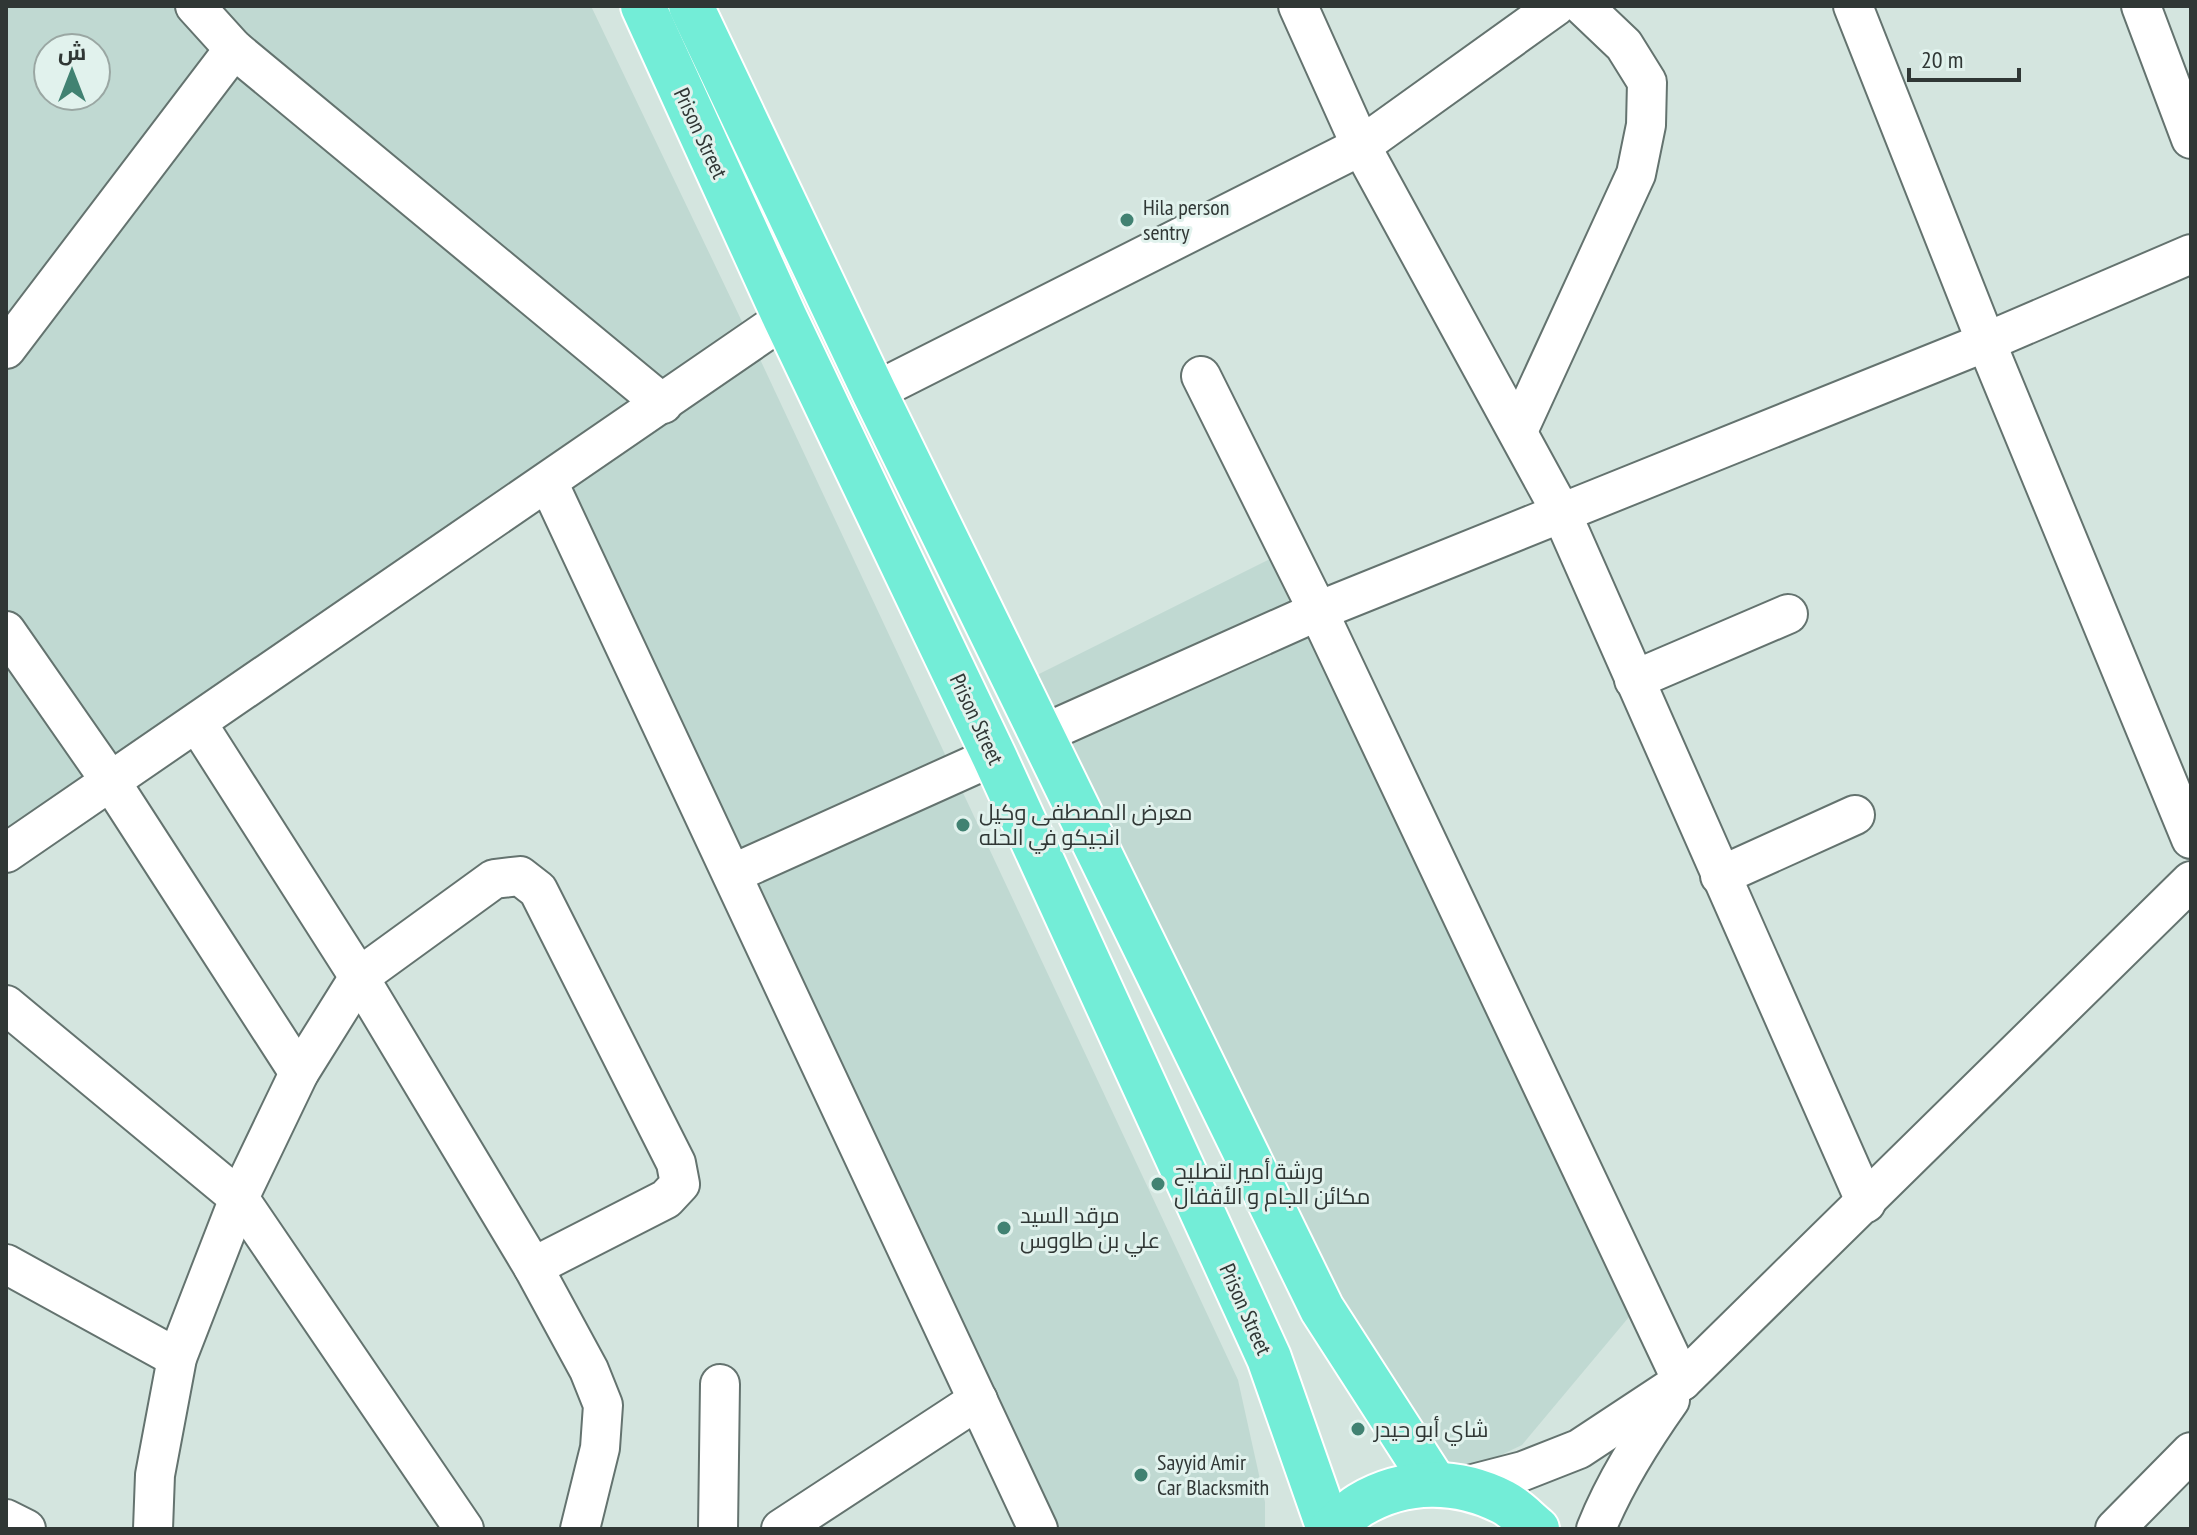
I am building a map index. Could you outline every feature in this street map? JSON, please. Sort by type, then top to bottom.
[{"type":"main road","name":"Prison Street","points":[[643,6],[785,318],[994,756],[1269,1358],[1331,1529]]},
{"type":"main road","name":"Prison Street","points":[[691,6],[887,418],[1322,1309],[1450,1485]]},
{"type":"main road","points":[[840,432],[866,432],[887,418],[894,448],[875,452],[862,464],[860,473]]},
{"type":"main road","points":[[1088,961],[1101,963],[1120,960],[1133,948],[1140,934]]},
{"type":"main road","points":[[1112,1015],[1120,1000],[1133,988],[1140,985],[1165,986]]},
{"type":"main road","points":[[1331,1529],[1359,1505],[1395,1489],[1450,1485],[1506,1503],[1537,1529]]},
{"type":"street","points":[[195,6],[234,49],[663,404]]},
{"type":"street","points":[[1298,6],[1361,146],[1561,512],[1866,1203]]},
{"type":"street","points":[[887,418],[1361,146],[1556,6]]},
{"type":"street","points":[[1518,431],[1636,174],[1646,125],[1647,82],[1624,45],[1583,6]]},
{"type":"street","points":[[1853,6],[1986,342],[2191,839]]},
{"type":"street","points":[[2141,6],[2191,139]]},
{"type":"street","points":[[6,349],[234,49]]},
{"type":"street","points":[[1043,734],[1318,611],[1986,342],[2191,254]]},
{"type":"street","points":[[6,853],[785,318]]},
{"type":"street","points":[[1201,376],[1318,611],[1682,1381]]},
{"type":"street","points":[[548,482],[1038,1529]]},
{"type":"street","points":[[1634,680],[1788,614]]},
{"type":"street","points":[[6,631],[111,782],[299,1073]]},
{"type":"street","points":[[197,723],[359,977],[533,1267],[589,1370],[603,1405],[600,1448],[580,1529]]},
{"type":"street","points":[[732,874],[994,756]]},
{"type":"street","points":[[1720,876],[1855,815]]},
{"type":"street","points":[[153,1529],[155,1475],[177,1358],[239,1198],[299,1073],[359,977],[494,879],[520,876],[538,890],[676,1163],[680,1184],[666,1199],[533,1267]]},
{"type":"street","points":[[1450,1485],[1523,1471],[1579,1449],[1682,1381],[2190,886]]},
{"type":"street","points":[[6,1005],[239,1198],[464,1529]]},
{"type":"street","points":[[6,1264],[177,1358]]},
{"type":"street","points":[[1596,1529],[1609,1496],[1682,1381]]},
{"type":"street","points":[[718,1529],[720,1384]]},
{"type":"street","points":[[781,1529],[978,1400]]},
{"type":"street","points":[[2115,1529],[2191,1452]]},
{"type":"shaded area","points":[[6,6],[591,6],[758,355],[1238,1380],[1265,1502],[1265,1529],[1016,1529],[546,505],[6,868]]},
{"type":"shaded area","points":[[1296,546],[1634,1311],[1522,1445],[1434,1487],[1027,680]]},
{"type":"place","name":"Hila person sentry","points":[[1127,220]]},
{"type":"place","name":"معرض المصطفى وكيل انجيكو في الحله","points":[[963,825]]},
{"type":"place","name":"ورشة أمير لتصليح مكائن الجام و الأقفال","points":[[1158,1184]]},
{"type":"place","name":"مرقد السيد علي بن طاووس","points":[[1004,1228]]},
{"type":"place","name":"شاي أبو حيدر","points":[[1358,1429]]},
{"type":"place","name":"Sayyid Amir Car Blacksmith","points":[[1141,1475]]}]
